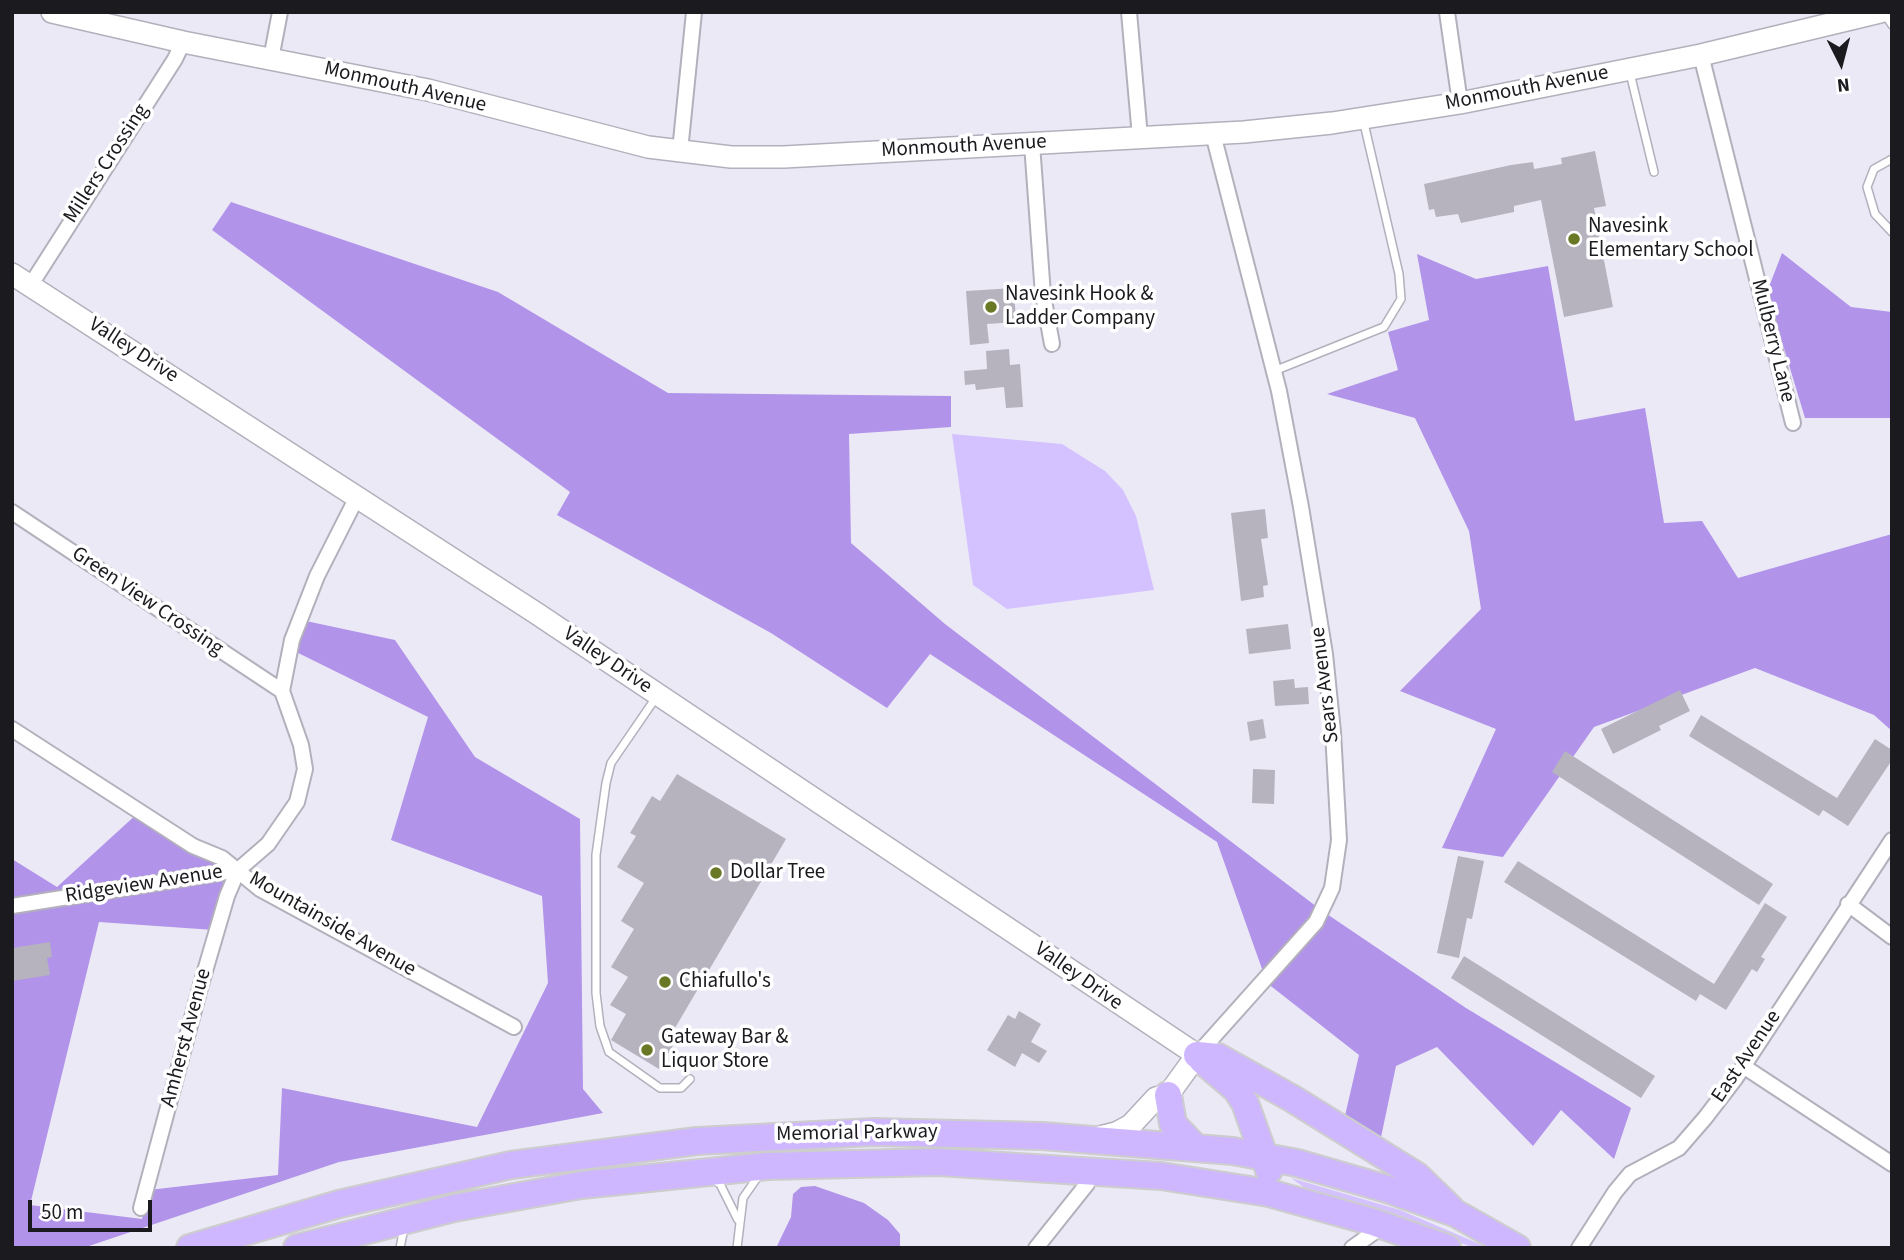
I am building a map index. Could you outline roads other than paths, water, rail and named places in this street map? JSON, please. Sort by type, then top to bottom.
[{"type":"highway","points":[[1197,1055],[1236,1089],[1245,1103],[1264,1157],[1284,1196]]},
{"type":"highway","points":[[1197,1055],[1218,1056],[1293,1099],[1418,1177],[1455,1213]]},
{"type":"highway","points":[[1168,1095],[1173,1124],[1194,1146]]},
{"type":"highway","name":"Memorial Parkway","points":[[190,1248],[398,1189],[511,1165],[623,1148],[758,1136],[874,1132],[1194,1146],[1264,1157],[1345,1176],[1455,1213],[1517,1248]]},
{"type":"highway","name":"Memorial Parkway","points":[[297,1248],[347,1238],[407,1219],[539,1192],[701,1171],[768,1166],[938,1161],[1161,1176],[1284,1196],[1384,1225],[1447,1248]]},
{"type":"street","name":"Monmouth Avenue","points":[[52,12],[183,42],[428,90],[607,137],[680,151],[731,157],[784,157],[1213,134],[1363,117],[1460,103],[1701,55],[1882,12]]},
{"type":"street","points":[[271,58],[280,12]]},
{"type":"street","points":[[680,151],[694,12]]},
{"type":"street","points":[[1129,12],[1140,137]]},
{"type":"street","points":[[1447,12],[1460,103]]},
{"type":"street","name":"Millers Crossing","points":[[21,280],[175,59],[183,42]]},
{"type":"street","name":"Mulberry Lane","points":[[1701,55],[1793,423]]},
{"type":"street","name":"Sears Avenue","points":[[1091,1140],[1116,1133],[1131,1125],[1156,1098],[1168,1095],[1197,1055],[1316,922],[1332,888],[1339,840],[1334,732],[1325,654],[1274,371],[1213,134]]},
{"type":"street","points":[[1032,144],[1043,295],[1052,344]]},
{"type":"street","name":"Valley Drive","points":[[21,280],[357,497],[1197,1055]]},
{"type":"street","points":[[282,691],[300,615],[357,497]]},
{"type":"street","name":"Green View Crossing","points":[[12,512],[282,691]]},
{"type":"street","name":"Ridgeview Avenue","points":[[12,906],[238,870],[284,826],[303,787],[305,769],[301,745],[282,691]]},
{"type":"street","name":"Mountainside Avenue","points":[[12,729],[183,839],[222,858],[260,889],[514,1027]]},
{"type":"street","name":"East Avenue","points":[[1579,1248],[1630,1174],[1686,1143],[1743,1066],[1892,840]]},
{"type":"street","name":"Amherst Avenue","points":[[141,1208],[200,988],[227,896],[238,870]]},
{"type":"street","points":[[1849,904],[1892,937]]},
{"type":"street","points":[[1743,1066],[1892,1164]]},
{"type":"street","points":[[1036,1248],[1087,1184],[1088,1170]]},
{"type":"street","points":[[1352,1248],[1384,1225]]},
{"type":"lane","points":[[1882,12],[1892,25]]},
{"type":"lane","points":[[1629,69],[1654,172]]},
{"type":"lane","points":[[1274,371],[1384,327],[1401,299],[1399,274],[1363,117]]},
{"type":"lane","points":[[1892,159],[1874,169],[1867,187],[1875,214],[1892,232]]},
{"type":"lane","points":[[657,695],[611,763],[606,783],[596,855],[596,993],[600,1026],[608,1052],[660,1088],[681,1088],[690,1079]]},
{"type":"lane","points":[[737,1248],[738,1221],[743,1198],[751,1183],[768,1166]]},
{"type":"lane","points":[[701,1171],[720,1184],[738,1221]]},
{"type":"lane","points":[[400,1248],[407,1219]]},
{"type":"place","name":"Navesink Elementary School","points":[[1574,239]]},
{"type":"place","name":"Navesink Hook & Ladder Company","points":[[991,307]]},
{"type":"place","name":"Dollar Tree","points":[[716,873]]},
{"type":"place","name":"Chiafullo's","points":[[665,982]]},
{"type":"place","name":"Gateway Bar & Liquor Store","points":[[647,1050]]}]
